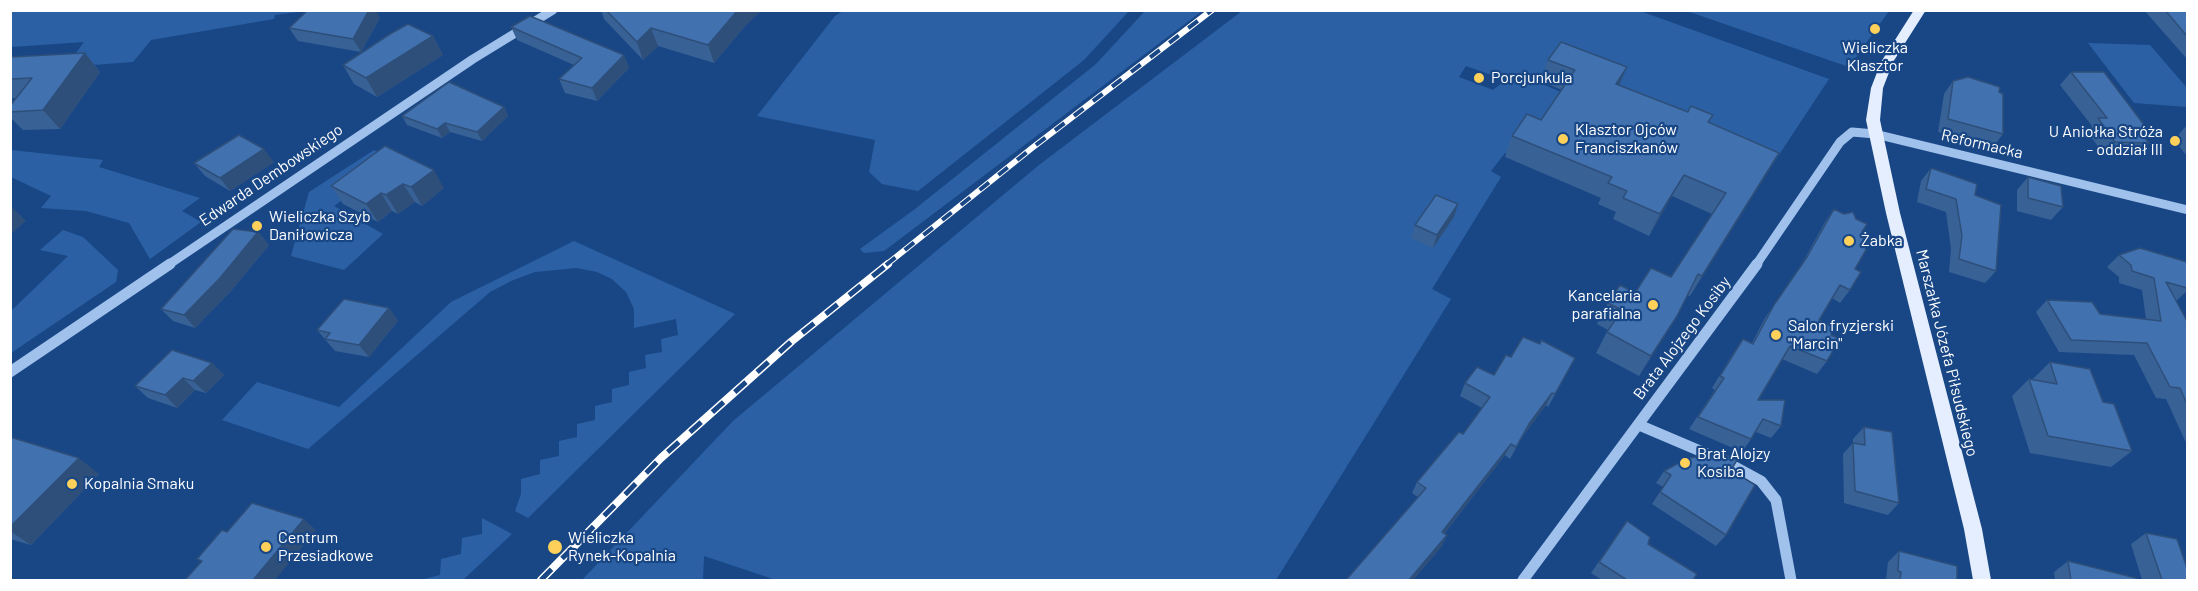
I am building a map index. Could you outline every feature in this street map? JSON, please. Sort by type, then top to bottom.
[{"type":"main road","name":"Marszałka Józefa Piłsudskiego","points":[[1920,10],[1887,62],[1877,88],[1874,102],[1875,134],[1972,529],[1982,580]]},
{"type":"street","name":"Edwarda Dembowskiego","points":[[10,372],[473,59],[553,10]]},
{"type":"street","name":"Brata Alojzego Kosiby","points":[[1523,580],[1743,284],[1840,142],[1848,135],[1858,131],[1875,134]]},
{"type":"street","name":"Reformacka","points":[[1875,134],[2187,210]]},
{"type":"street","points":[[1638,425],[1651,428],[1726,462],[1761,481],[1776,500],[1791,580]]},
{"type":"shaded area","points":[[10,11],[305,11],[275,15],[274,19],[151,40],[133,62],[66,67],[84,42],[11,47]]},
{"type":"shaded area","points":[[843,11],[1129,11],[1084,60],[918,191],[882,184],[869,172],[875,140],[757,116],[835,16]]},
{"type":"shaded area","points":[[1145,11],[1202,11],[884,251],[864,253],[860,249],[915,209],[1096,64]]},
{"type":"shaded area","points":[[1242,11],[1640,11],[1829,79],[1767,173],[1700,144],[1556,63],[1540,83],[1568,95],[1512,156],[1505,153],[1491,171],[1501,177],[1432,289],[1451,299],[1276,580],[776,580],[704,556],[703,580],[582,580],[733,421],[1039,165]],"holes":[[[1466,66],[1500,78],[1502,83],[1493,90],[1459,77]]]},
{"type":"shaded area","points":[[1687,11],[1889,11],[1849,67]]},
{"type":"shaded area","points":[[2088,43],[2150,45],[2187,88],[2187,107],[2134,103]]},
{"type":"shaded area","points":[[11,150],[103,160],[99,167],[200,198],[182,211],[201,222],[150,259],[129,223],[86,211],[41,208],[51,196],[11,177]]},
{"type":"shaded area","points":[[374,150],[396,161],[334,206],[383,234],[344,270],[291,256],[309,192]]},
{"type":"shaded area","points":[[63,230],[83,237],[118,270],[116,282],[11,353],[11,311],[68,256],[40,250]]},
{"type":"shaded area","points":[[574,241],[735,314],[528,518],[515,511],[521,494],[521,479],[540,474],[540,460],[559,456],[559,441],[577,437],[577,424],[595,420],[595,406],[612,402],[612,389],[629,385],[629,372],[646,368],[645,355],[662,352],[661,339],[678,335],[676,319],[634,328],[634,309],[626,292],[612,279],[597,272],[577,268],[535,272],[490,292],[308,449],[222,420],[257,382],[339,407],[451,302]]},
{"type":"shaded area","points":[[482,518],[512,534],[463,580],[420,580],[440,575],[441,559],[461,554],[462,538],[482,534]]},
{"type":"building","points":[[308,10],[369,10],[353,39],[289,28]]},
{"type":"building","points":[[606,10],[738,10],[708,45],[651,28],[637,42]]},
{"type":"building","points":[[2165,10],[2187,10],[2187,36]]},
{"type":"building","points":[[530,16],[624,55],[592,88],[559,79],[582,58],[511,27]]},
{"type":"building","points":[[408,24],[433,36],[366,78],[343,65],[390,34]]},
{"type":"building","points":[[1561,42],[1627,67],[1616,84],[1688,112],[1691,106],[1713,115],[1708,122],[1779,153],[1702,276],[1698,274],[1677,316],[1651,356],[1607,332],[1622,310],[1608,303],[1620,285],[1635,293],[1651,268],[1671,277],[1726,193],[1684,175],[1660,214],[1623,198],[1627,191],[1608,183],[1612,177],[1512,136],[1527,114],[1541,120],[1575,70],[1548,60]]},
{"type":"building","points":[[85,53],[43,110],[10,112],[10,106],[32,78],[10,79],[10,57]]},
{"type":"building","points":[[2071,72],[2104,72],[2148,130],[2138,129],[2149,143],[2115,142],[2098,118],[2107,118]]},
{"type":"building","points":[[1968,77],[2000,87],[1999,92],[2003,94],[2003,134],[1948,119],[1953,81]]},
{"type":"building","points":[[449,82],[504,107],[477,132],[445,123],[437,129],[402,116]]},
{"type":"building","points":[[239,135],[264,149],[220,178],[194,163]]},
{"type":"building","points":[[385,146],[434,170],[411,187],[403,184],[386,195],[381,193],[366,204],[331,186]]},
{"type":"building","points":[[1931,168],[1977,184],[1975,195],[2001,205],[1996,271],[1959,259],[1962,236],[1956,199],[1926,189]]},
{"type":"building","points":[[2028,177],[2061,186],[2063,207],[2028,198]]},
{"type":"building","points":[[1436,195],[1458,204],[1437,235],[1415,225]]},
{"type":"building","points":[[1834,209],[1844,214],[1853,212],[1856,219],[1867,224],[1862,232],[1866,250],[1855,269],[1861,272],[1850,290],[1840,285],[1819,320],[1834,327],[1831,335],[1840,339],[1827,361],[1790,346],[1758,400],[1785,400],[1781,426],[1763,419],[1751,439],[1698,417],[1724,378],[1720,376],[1743,339],[1753,344],[1774,305],[1807,257]]},
{"type":"building","points":[[233,229],[258,232],[220,278],[184,315],[161,309]]},
{"type":"building","points":[[2140,248],[2187,262],[2187,288],[2166,282],[2187,321],[2187,404],[2180,388],[2170,387],[2147,343],[2071,340],[2047,300],[2092,302],[2100,314],[2161,321],[2154,278],[2132,271],[2131,265],[2119,255]]},
{"type":"building","points":[[344,299],[389,308],[359,345],[325,339],[330,333],[317,330]]},
{"type":"building","points":[[1523,337],[1540,344],[1541,340],[1575,358],[1555,394],[1552,393],[1529,424],[1516,447],[1511,444],[1442,532],[1447,535],[1409,580],[1346,580],[1426,488],[1417,482],[1459,432],[1463,434],[1490,397],[1465,383],[1477,367],[1494,375],[1506,355],[1511,357]]},
{"type":"building","points":[[172,350],[212,363],[193,381],[183,378],[165,395],[135,386]]},
{"type":"building","points":[[2050,362],[2090,369],[2103,402],[2114,404],[2132,451],[2048,436],[2029,379],[2057,384]]},
{"type":"building","points":[[1864,427],[1892,432],[1899,503],[1855,491],[1853,443],[1865,445]]},
{"type":"building","points":[[10,437],[79,458],[10,527]]},
{"type":"building","points":[[1723,454],[1737,460],[1731,470],[1755,485],[1726,535],[1660,492],[1671,475],[1664,471],[1688,458]]},
{"type":"building","points":[[252,503],[304,519],[253,580],[185,580],[202,561],[197,559],[222,530],[227,532]]},
{"type":"building","points":[[1627,521],[1650,537],[1648,544],[1697,574],[1693,580],[1627,580],[1599,562]]},
{"type":"building","points":[[2146,533],[2177,539],[2187,568],[2187,580],[2162,580]]},
{"type":"building","points":[[1899,551],[1957,566],[1957,580],[1900,580]]},
{"type":"building","points":[[2068,561],[2136,578],[2136,580],[2071,580]]},
{"type":"railway","points":[[886,265],[1032,148],[1212,10]]},
{"type":"railway","points":[[541,580],[661,458],[792,341],[888,264]]},
{"type":"place","name":"Wieliczka Klasztor","points":[[1875,29]]},
{"type":"place","name":"Porcjunkula","points":[[1479,78]]},
{"type":"place","name":"Klasztor Ojców Franciszkanów","points":[[1563,139]]},
{"type":"place","name":"U Aniołka Stróża - oddział III","points":[[2175,141]]},
{"type":"place","name":"Wieliczka Szyb Daniłowicza","points":[[257,226]]},
{"type":"place","name":"Żabka","points":[[1849,241]]},
{"type":"place","name":"Kancelaria parafialna","points":[[1653,305]]},
{"type":"place","name":"Salon fryzjerski \"Marcin\"","points":[[1776,335]]},
{"type":"place","name":"Brat Alojzy Kosiba","points":[[1685,463]]},
{"type":"place","name":"Kopalnia Smaku","points":[[72,484]]},
{"type":"place","name":"Centrum Przesiadkowe","points":[[266,547]]},
{"type":"place","name":"Wieliczka Rynek-Kopalnia","points":[[555,547]]}]
